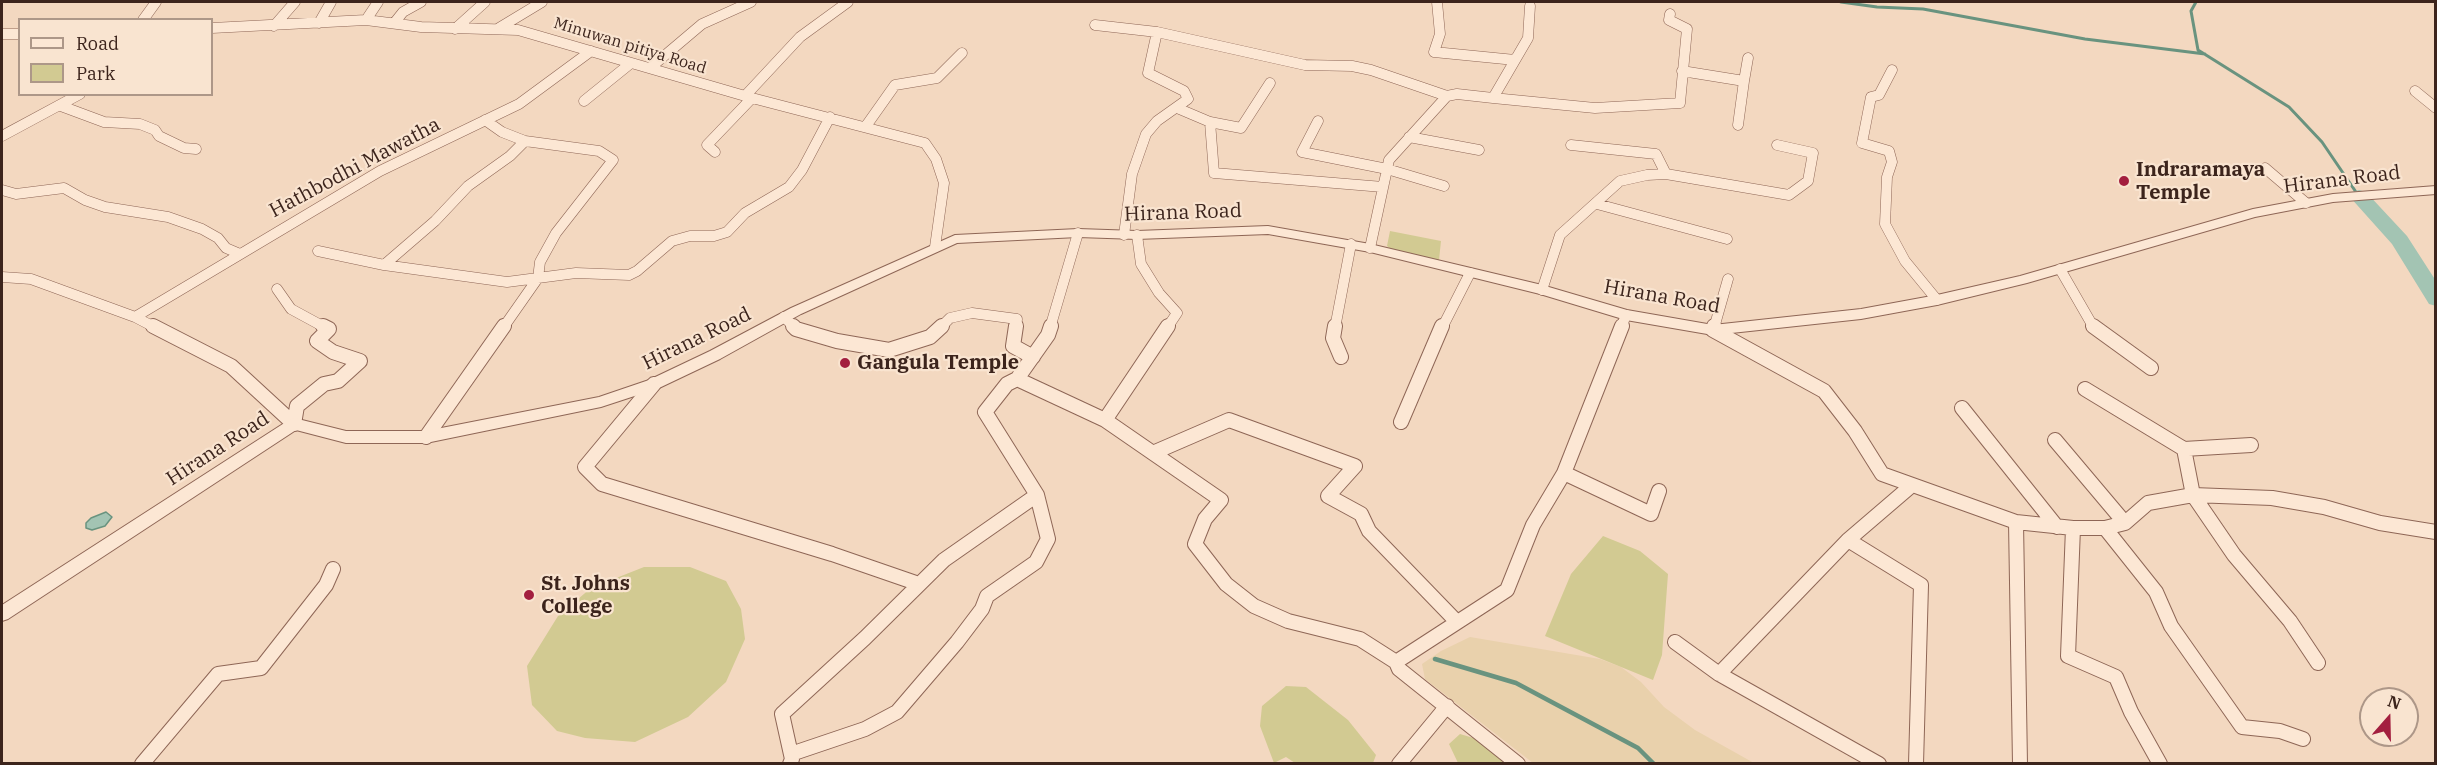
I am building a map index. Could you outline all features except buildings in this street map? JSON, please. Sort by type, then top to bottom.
[{"type":"street","points":[[144,18],[156,2]]},
{"type":"street","points":[[274,26],[295,2]]},
{"type":"street","points":[[319,23],[331,2]]},
{"type":"street","points":[[366,20],[378,2]]},
{"type":"street","points":[[395,22],[403,12],[421,2]]},
{"type":"street","points":[[454,29],[485,2]]},
{"type":"street","points":[[499,28],[542,2]]},
{"type":"street","points":[[650,68],[702,24],[751,2]]},
{"type":"street","points":[[715,152],[707,145],[800,37],[848,2]]},
{"type":"street","points":[[1437,2],[1440,34],[1434,52],[1515,60]]},
{"type":"street","points":[[1493,98],[1528,38],[1530,6]]},
{"type":"street","points":[[1095,26],[1157,32],[1305,65],[1352,66],[1371,70],[1447,96],[1457,94],[1595,108],[1680,103],[1687,29],[1670,20],[1670,14]]},
{"type":"street","name":"Minuwan pitiya Road","points":[[213,28],[366,20],[454,29],[518,30],[749,97],[925,143],[936,159],[944,183],[935,247]]},
{"type":"street","points":[[1105,420],[1177,313],[1159,293],[1141,264],[1131,235],[1132,174],[1146,134],[1157,121],[1188,99],[1184,91],[1148,73],[1157,32]]},
{"type":"street","points":[[2,34],[18,34]]},
{"type":"street","name":"Hathbodhi Mawatha","points":[[135,316],[380,171],[536,93],[591,51]]},
{"type":"street","points":[[867,126],[895,85],[937,78],[962,53]]},
{"type":"street","points":[[1738,125],[1748,58]]},
{"type":"street","points":[[584,101],[631,63]]},
{"type":"street","points":[[1682,70],[1744,81]]},
{"type":"street","points":[[1892,70],[1879,95],[1871,97],[1862,143],[1889,152],[1892,162],[1887,177],[1885,224],[1905,261],[1937,300]]},
{"type":"street","points":[[1177,108],[1210,122],[1241,128],[1270,83]]},
{"type":"street","points":[[2415,91],[2436,108]]},
{"type":"street","points":[[2,136],[77,96]]},
{"type":"street","points":[[1370,248],[1389,160],[1447,96]]},
{"type":"street","points":[[61,106],[104,122],[140,124],[155,130],[159,136],[184,148],[196,149]]},
{"type":"street","points":[[318,251],[384,265],[507,282],[576,273],[629,275],[638,271],[672,242],[690,236],[714,236],[726,232],[745,213],[789,187],[802,170],[830,117]]},
{"type":"street","points":[[426,437],[538,278],[540,262],[556,233],[613,160],[598,151],[525,141],[502,132],[484,120]]},
{"type":"street","points":[[1318,121],[1302,152],[1387,169],[1444,186]]},
{"type":"street","points":[[1210,122],[1214,172],[1383,187]]},
{"type":"street","points":[[1409,137],[1479,150]]},
{"type":"street","points":[[384,265],[435,221],[468,186],[510,156],[525,141]]},
{"type":"street","points":[[1571,145],[1656,154],[1666,174]]},
{"type":"street","points":[[1542,290],[1560,235],[1620,181],[1647,175],[1666,174],[1789,195],[1808,181],[1813,153],[1777,145]]},
{"type":"street","points":[[2265,168],[2306,203]]},
{"type":"street","points":[[2,190],[16,194],[64,188],[85,200],[105,207],[168,217],[202,229],[218,238],[226,248],[240,254]]},
{"type":"street","name":"Hirana Road","points":[[2,614],[294,424],[346,437],[426,437],[601,402],[654,384],[715,356],[784,317],[935,247],[955,240],[1078,233],[1131,235],[1268,230],[1370,248],[1542,290],[1626,315],[1713,330],[1861,314],[1937,300],[2060,269],[2253,213],[2333,198],[2436,190]]},
{"type":"street","points":[[1597,204],[1727,239]]},
{"type":"street","points":[[1037,495],[944,560],[857,646],[782,714],[790,759],[865,729],[897,712],[957,642],[982,609],[987,596],[1036,562],[1048,540],[1037,495],[985,412],[1007,384],[1017,379],[1048,335],[1078,233]]},
{"type":"street","points":[[1341,357],[1333,338],[1351,244]]},
{"type":"street","points":[[2060,269],[2094,328],[2151,368]]},
{"type":"street","points":[[1401,422],[1431,348],[1470,273]]},
{"type":"street","points":[[2,277],[31,279],[135,316],[231,366],[294,424]]},
{"type":"street","points":[[1728,279],[1713,330],[1824,391],[1855,431],[1882,474],[1911,486],[2016,522],[2057,527],[2104,528],[2125,523],[2148,503],[2193,495],[2272,498],[2324,507],[2380,523],[2436,532]]},
{"type":"street","points":[[277,289],[291,309],[329,329],[317,341],[333,352],[360,361],[338,381],[324,384],[297,406],[294,424]]},
{"type":"street","points":[[784,317],[796,329],[837,341],[889,350],[930,337],[950,318],[972,313],[1017,320],[1013,346],[1033,357]]},
{"type":"street","points":[[1396,663],[1507,590],[1533,525],[1564,472],[1626,315]]},
{"type":"street","points":[[1017,379],[1105,420],[1155,452],[1221,500],[1205,519],[1195,544],[1226,584],[1254,606],[1288,621],[1360,639],[1396,663],[1399,669],[1518,764]]},
{"type":"street","points":[[654,384],[585,467],[602,484],[832,554],[919,584]]},
{"type":"street","points":[[2085,389],[2184,449],[2251,445]]},
{"type":"street","points":[[1962,408],[2057,527]]},
{"type":"street","points":[[1155,452],[1229,420],[1355,466],[1328,495],[1361,514],[1369,531],[1457,622]]},
{"type":"street","points":[[2055,440],[2125,523]]},
{"type":"street","points":[[2184,449],[2193,495],[2234,555],[2290,621],[2318,663]]},
{"type":"street","points":[[1564,472],[1651,514],[1659,491]]},
{"type":"street","points":[[1719,674],[1848,540],[1911,486]]},
{"type":"street","points":[[2016,522],[2020,764]]},
{"type":"street","points":[[2073,528],[2068,656],[2116,677],[2131,712],[2160,764]]},
{"type":"street","points":[[2104,528],[2156,592],[2171,626],[2242,727],[2280,731],[2303,739]]},
{"type":"street","points":[[1848,540],[1921,585],[1916,764]]},
{"type":"street","points":[[142,764],[218,674],[261,668],[326,585],[333,569]]},
{"type":"street","points":[[1675,642],[1719,674],[1879,764]]},
{"type":"street","points":[[1399,764],[1447,706]]},
{"type":"shaded area","points":[[106,512],[112,517],[105,526],[92,530],[86,528],[86,523],[91,518]]},
{"type":"shaded area","points":[[1470,637],[1600,659],[1621,667],[1641,682],[1664,707],[1695,730],[1754,763],[1533,763],[1425,679],[1422,664],[1441,651]]},
{"type":"green space","points":[[1390,231],[1441,241],[1439,260],[1392,250],[1387,246]]},
{"type":"green space","points":[[1603,536],[1640,551],[1668,574],[1662,655],[1653,680],[1545,636],[1571,574]]},
{"type":"green space","points":[[644,567],[690,567],[726,581],[741,609],[745,639],[726,682],[688,717],[635,742],[585,738],[557,731],[532,705],[527,666],[558,616],[591,588]]},
{"type":"green space","points":[[1286,686],[1306,687],[1348,720],[1376,755],[1373,763],[1295,763],[1286,757],[1274,763],[1260,726],[1262,706]]},
{"type":"green space","points":[[1460,734],[1480,740],[1507,763],[1458,763],[1449,744]]},
{"type":"waterway","points":[[1841,2],[1877,7],[1923,9],[2085,39],[2204,54]]},
{"type":"waterway","points":[[2196,2],[2191,11],[2198,50],[2204,54]]},
{"type":"waterway","points":[[2204,54],[2289,107],[2322,142],[2358,195]]},
{"type":"waterway","points":[[2359,196],[2400,241],[2436,299]]},
{"type":"waterway","points":[[1435,659],[1516,683],[1638,748],[1654,764]]},
{"type":"place","name":"Indraramaya Temple","points":[[2124,181]]},
{"type":"place","name":"Gangula Temple","points":[[845,363]]},
{"type":"place","name":"St. Johns College","points":[[529,595]]}]
